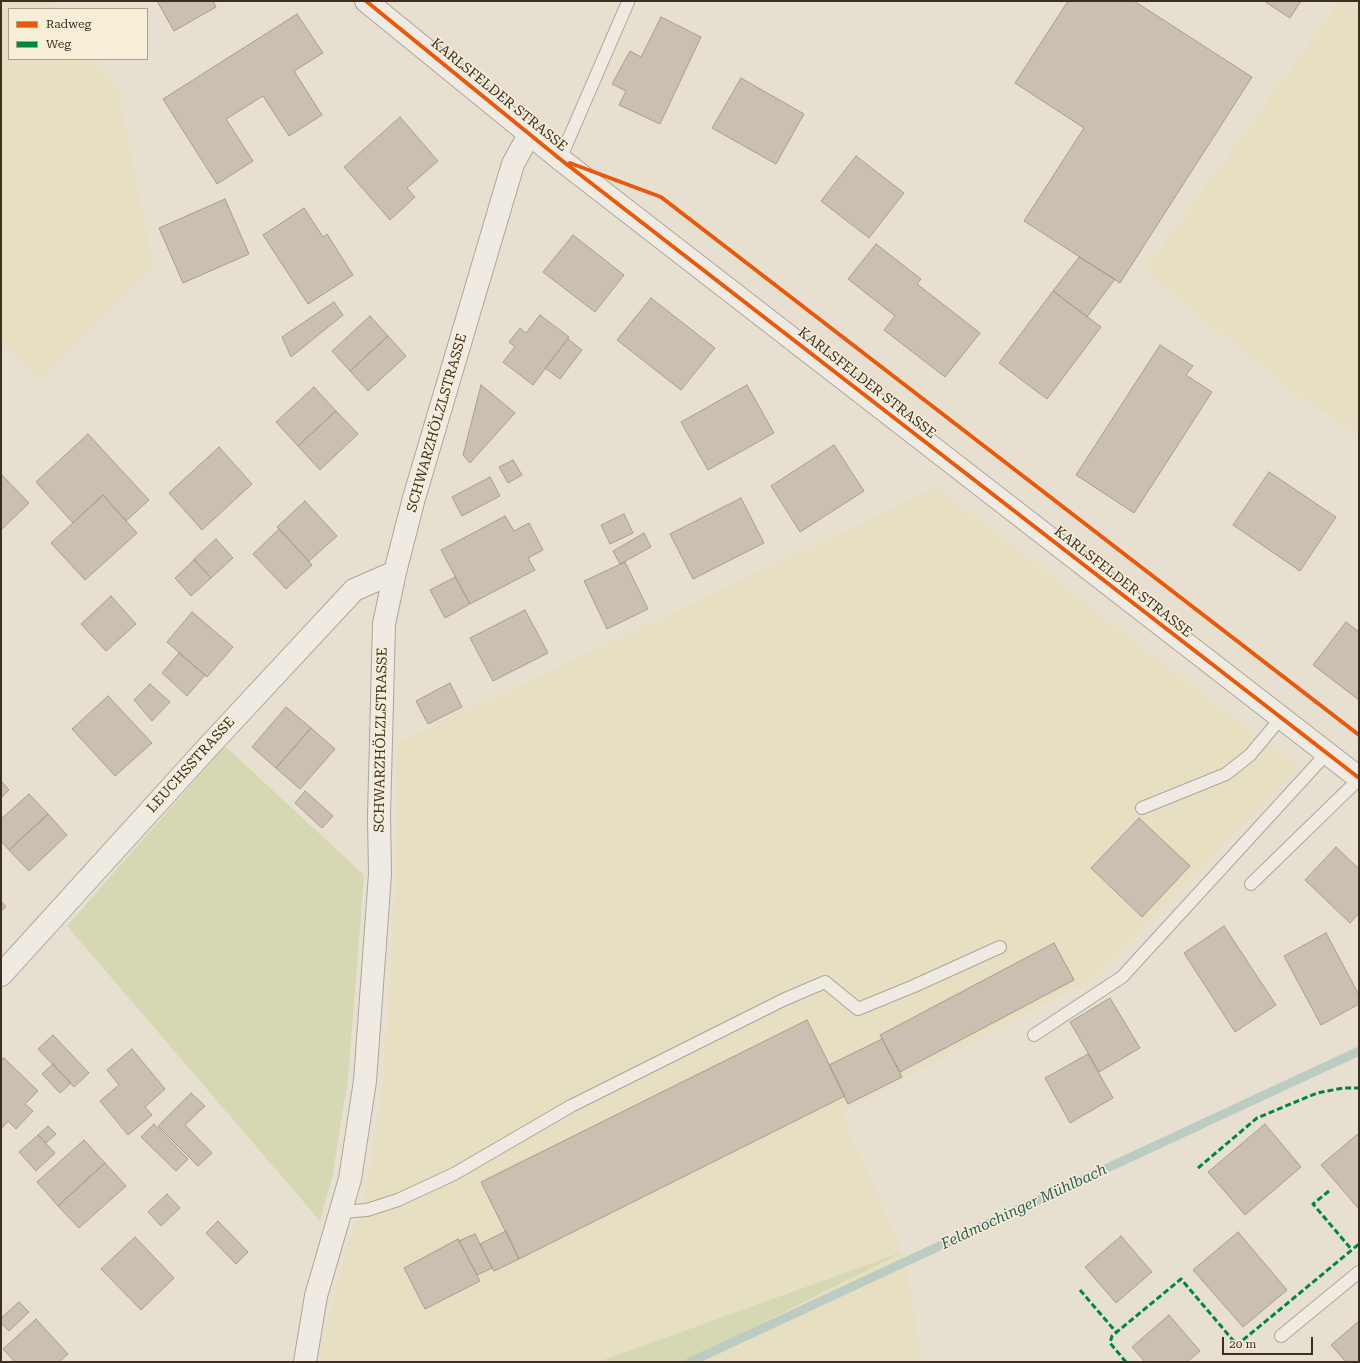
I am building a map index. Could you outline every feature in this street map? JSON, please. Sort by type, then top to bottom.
[{"type":"street","name":"KARLSFELDER STRASSE","points":[[366,1],[530,133],[560,159],[1359,778]]},
{"type":"street","name":"SCHWARZHÖLZLSTRASSE","points":[[305,1362],[316,1296],[350,1179],[365,1081],[380,874],[379,816],[384,624],[395,572],[414,498],[512,164],[530,133]]},
{"type":"street","name":"LEUCHSSTRASSE","points":[[1,975],[208,747],[354,590],[395,572]]},
{"type":"lane","points":[[560,159],[628,2]]},
{"type":"lane","points":[[1142,808],[1226,774],[1250,755],[1281,718]]},
{"type":"lane","points":[[1034,1035],[1122,977],[1327,753]]},
{"type":"lane","points":[[1250,884],[1359,778]]},
{"type":"lane","points":[[341,1212],[367,1210],[398,1200],[454,1174],[571,1106],[783,1000],[825,982],[858,1008],[914,986],[1000,947]]},
{"type":"lane","points":[[1281,1336],[1359,1272]]},
{"type":"shaded area","points":[[1,1],[50,1],[55,8],[8,8],[8,60],[95,60],[118,90],[154,267],[38,381],[1,341]]},
{"type":"shaded area","points":[[1340,1],[1359,1],[1359,436],[1287,387],[1144,271]]},
{"type":"shaded area","points":[[937,487],[1231,716],[1300,766],[1097,976],[841,1112],[903,1252],[923,1362],[685,1362],[899,1254],[598,1362],[316,1362],[348,1245],[368,1180],[383,1083],[396,873],[396,744]]},
{"type":"green space","points":[[225,746],[364,875],[348,1079],[332,1178],[320,1221],[67,926]]},
{"type":"green space","points":[[903,1252],[685,1362],[598,1362]]},
{"type":"building","points":[[157,1],[213,1],[216,7],[174,31]]},
{"type":"building","points":[[1068,1],[1134,1],[1252,77],[1120,283],[1024,221],[1084,128],[1015,83]]},
{"type":"building","points":[[1264,1],[1301,1],[1290,18]]},
{"type":"building","points":[[297,14],[323,53],[294,71],[322,115],[289,136],[263,96],[226,119],[253,161],[217,184],[163,99]]},
{"type":"building","points":[[661,17],[701,37],[660,124],[619,105],[626,91],[612,84],[630,51],[641,57]]},
{"type":"building","points":[[741,78],[804,114],[776,164],[712,128]]},
{"type":"building","points":[[400,117],[438,161],[407,188],[415,197],[390,220],[344,167]]},
{"type":"building","points":[[856,156],[904,193],[869,238],[821,201]]},
{"type":"building","points":[[225,199],[249,254],[183,283],[159,228]]},
{"type":"building","points":[[304,208],[323,237],[327,234],[353,275],[308,304],[263,235]]},
{"type":"building","points":[[573,235],[624,275],[595,312],[543,272]]},
{"type":"building","points":[[876,244],[921,279],[917,284],[980,333],[945,377],[884,330],[895,316],[848,279]]},
{"type":"building","points":[[1079,257],[1115,279],[1087,317],[1053,291]]},
{"type":"building","points":[[1053,291],[1101,327],[1047,399],[999,363]]},
{"type":"building","points":[[651,298],[715,348],[681,390],[617,340]]},
{"type":"building","points":[[334,302],[343,315],[291,357],[282,337]]},
{"type":"building","points":[[540,315],[569,337],[533,385],[503,362],[515,347],[509,342],[520,328],[526,333]]},
{"type":"building","points":[[370,316],[388,336],[350,371],[332,351]]},
{"type":"building","points":[[388,336],[406,356],[368,391],[350,371]]},
{"type":"building","points":[[568,339],[582,350],[560,379],[545,368]]},
{"type":"building","points":[[1160,345],[1193,366],[1186,375],[1212,392],[1134,513],[1076,475]]},
{"type":"building","points":[[481,385],[515,413],[470,463],[463,455]]},
{"type":"building","points":[[747,385],[774,433],[708,470],[681,422]]},
{"type":"building","points":[[314,387],[336,411],[298,446],[276,422]]},
{"type":"building","points":[[336,411],[358,434],[320,470],[298,446]]},
{"type":"building","points":[[88,434],[149,500],[126,521],[103,495],[73,523],[36,482]]},
{"type":"building","points":[[834,445],[864,491],[800,532],[771,486]]},
{"type":"building","points":[[219,447],[252,484],[202,530],[169,493]]},
{"type":"building","points":[[513,460],[522,475],[508,483],[499,467]]},
{"type":"building","points":[[1269,472],[1336,517],[1300,571],[1233,525]]},
{"type":"building","points":[[1,474],[29,503],[1,530]]},
{"type":"building","points":[[490,477],[500,496],[462,516],[452,497]]},
{"type":"building","points":[[103,495],[137,533],[85,580],[51,543]]},
{"type":"building","points":[[741,498],[764,543],[693,579],[670,534]]},
{"type":"building","points":[[305,501],[337,536],[309,561],[277,527]]},
{"type":"building","points":[[624,514],[633,533],[610,544],[601,525]]},
{"type":"building","points":[[505,516],[514,531],[529,523],[543,550],[528,558],[535,570],[470,604],[441,550]]},
{"type":"building","points":[[279,529],[312,565],[286,589],[253,554]]},
{"type":"building","points":[[644,533],[651,547],[620,564],[613,551]]},
{"type":"building","points":[[216,539],[233,558],[211,578],[194,559]]},
{"type":"building","points":[[194,560],[211,578],[191,596],[175,578]]},
{"type":"building","points":[[625,562],[648,609],[607,629],[584,581]]},
{"type":"building","points":[[455,577],[470,604],[445,618],[430,590]]},
{"type":"building","points":[[111,596],[136,624],[106,651],[81,624]]},
{"type":"building","points":[[525,610],[548,653],[493,681],[470,638]]},
{"type":"building","points":[[192,612],[233,647],[207,677],[167,642]]},
{"type":"building","points":[[1346,622],[1359,632],[1359,700],[1313,665]]},
{"type":"building","points":[[179,653],[205,675],[187,696],[162,673]]},
{"type":"building","points":[[450,683],[462,707],[428,724],[416,701]]},
{"type":"building","points":[[150,684],[170,702],[152,721],[134,700]]},
{"type":"building","points":[[108,696],[152,743],[115,776],[72,729]]},
{"type":"building","points":[[286,707],[311,728],[276,768],[252,747]]},
{"type":"building","points":[[311,728],[335,749],[300,789],[276,768]]},
{"type":"building","points":[[2,782],[9,790],[1,798],[1,783]]},
{"type":"building","points":[[305,791],[333,816],[322,828],[295,803]]},
{"type":"building","points":[[29,794],[48,814],[9,850],[1,841],[1,819]]},
{"type":"building","points":[[48,814],[67,835],[29,871],[9,850]]},
{"type":"building","points":[[1139,818],[1190,866],[1142,917],[1091,868]]},
{"type":"building","points":[[1336,847],[1359,869],[1359,913],[1350,923],[1305,880]]},
{"type":"building","points":[[1,901],[6,907],[1,911]]},
{"type":"building","points":[[1224,926],[1276,1005],[1235,1032],[1184,953]]},
{"type":"building","points":[[1326,933],[1359,995],[1359,1004],[1321,1025],[1284,956]]},
{"type":"building","points":[[1054,943],[1074,980],[900,1072],[880,1035]]},
{"type":"building","points":[[1110,998],[1140,1048],[1099,1072],[1070,1022]]},
{"type":"building","points":[[807,1020],[845,1096],[519,1259],[481,1182]]},
{"type":"building","points":[[53,1035],[89,1073],[74,1087],[38,1049]]},
{"type":"building","points":[[882,1039],[902,1077],[848,1104],[829,1065]]},
{"type":"building","points":[[132,1049],[165,1089],[145,1107],[152,1115],[128,1135],[100,1101],[119,1085],[107,1070]]},
{"type":"building","points":[[1088,1054],[1113,1098],[1070,1123],[1045,1078]]},
{"type":"building","points":[[4,1058],[38,1091],[25,1104],[33,1111],[16,1129],[8,1121],[1,1129],[1,1060]]},
{"type":"building","points":[[53,1064],[71,1083],[60,1093],[42,1074]]},
{"type":"building","points":[[191,1093],[205,1106],[185,1125],[212,1153],[198,1166],[158,1126]]},
{"type":"building","points":[[154,1124],[188,1159],[176,1171],[141,1137]]},
{"type":"building","points":[[1265,1124],[1301,1167],[1245,1215],[1208,1172]]},
{"type":"building","points":[[48,1126],[56,1134],[46,1143],[38,1135]]},
{"type":"building","points":[[1359,1133],[1359,1209],[1321,1165]]},
{"type":"building","points":[[38,1135],[55,1153],[36,1171],[19,1152]]},
{"type":"building","points":[[84,1140],[105,1163],[58,1206],[37,1182]]},
{"type":"building","points":[[105,1163],[126,1186],[79,1228],[58,1206]]},
{"type":"building","points":[[167,1194],[180,1208],[161,1226],[148,1212]]},
{"type":"building","points":[[218,1221],[248,1252],[236,1264],[206,1233]]},
{"type":"building","points":[[506,1231],[519,1259],[494,1271],[480,1244]]},
{"type":"building","points":[[1238,1232],[1287,1290],[1243,1327],[1193,1270]]},
{"type":"building","points":[[475,1234],[492,1268],[477,1275],[459,1241]]},
{"type":"building","points":[[1121,1236],[1152,1272],[1116,1303],[1085,1267]]},
{"type":"building","points":[[135,1237],[174,1278],[141,1310],[101,1269]]},
{"type":"building","points":[[458,1239],[480,1281],[425,1309],[404,1268]]},
{"type":"building","points":[[19,1302],[29,1312],[9,1331],[1,1323],[1,1318]]},
{"type":"building","points":[[1169,1315],[1200,1351],[1187,1362],[1145,1362],[1132,1347]]},
{"type":"building","points":[[36,1319],[68,1354],[59,1362],[15,1362],[3,1349]]},
{"type":"building","points":[[1359,1321],[1359,1362],[1346,1362],[1331,1345]]},
{"type":"waterway","name":"Feldmochinger Mühlbach","points":[[690,1362],[1359,1051]]},
{"type":"marked path","points":[[1198,1168],[1257,1118],[1317,1093],[1343,1088],[1359,1088]]},
{"type":"marked path","points":[[1329,1191],[1313,1204],[1352,1250]]},
{"type":"marked path","points":[[1126,1362],[1110,1343],[1112,1336],[1181,1279],[1237,1345],[1359,1244]]},
{"type":"marked path","points":[[1080,1290],[1116,1332]]},
{"type":"cycle path","points":[[366,1],[560,159],[1359,778]]},
{"type":"cycle path","points":[[570,163],[661,197],[1359,735]]}]
